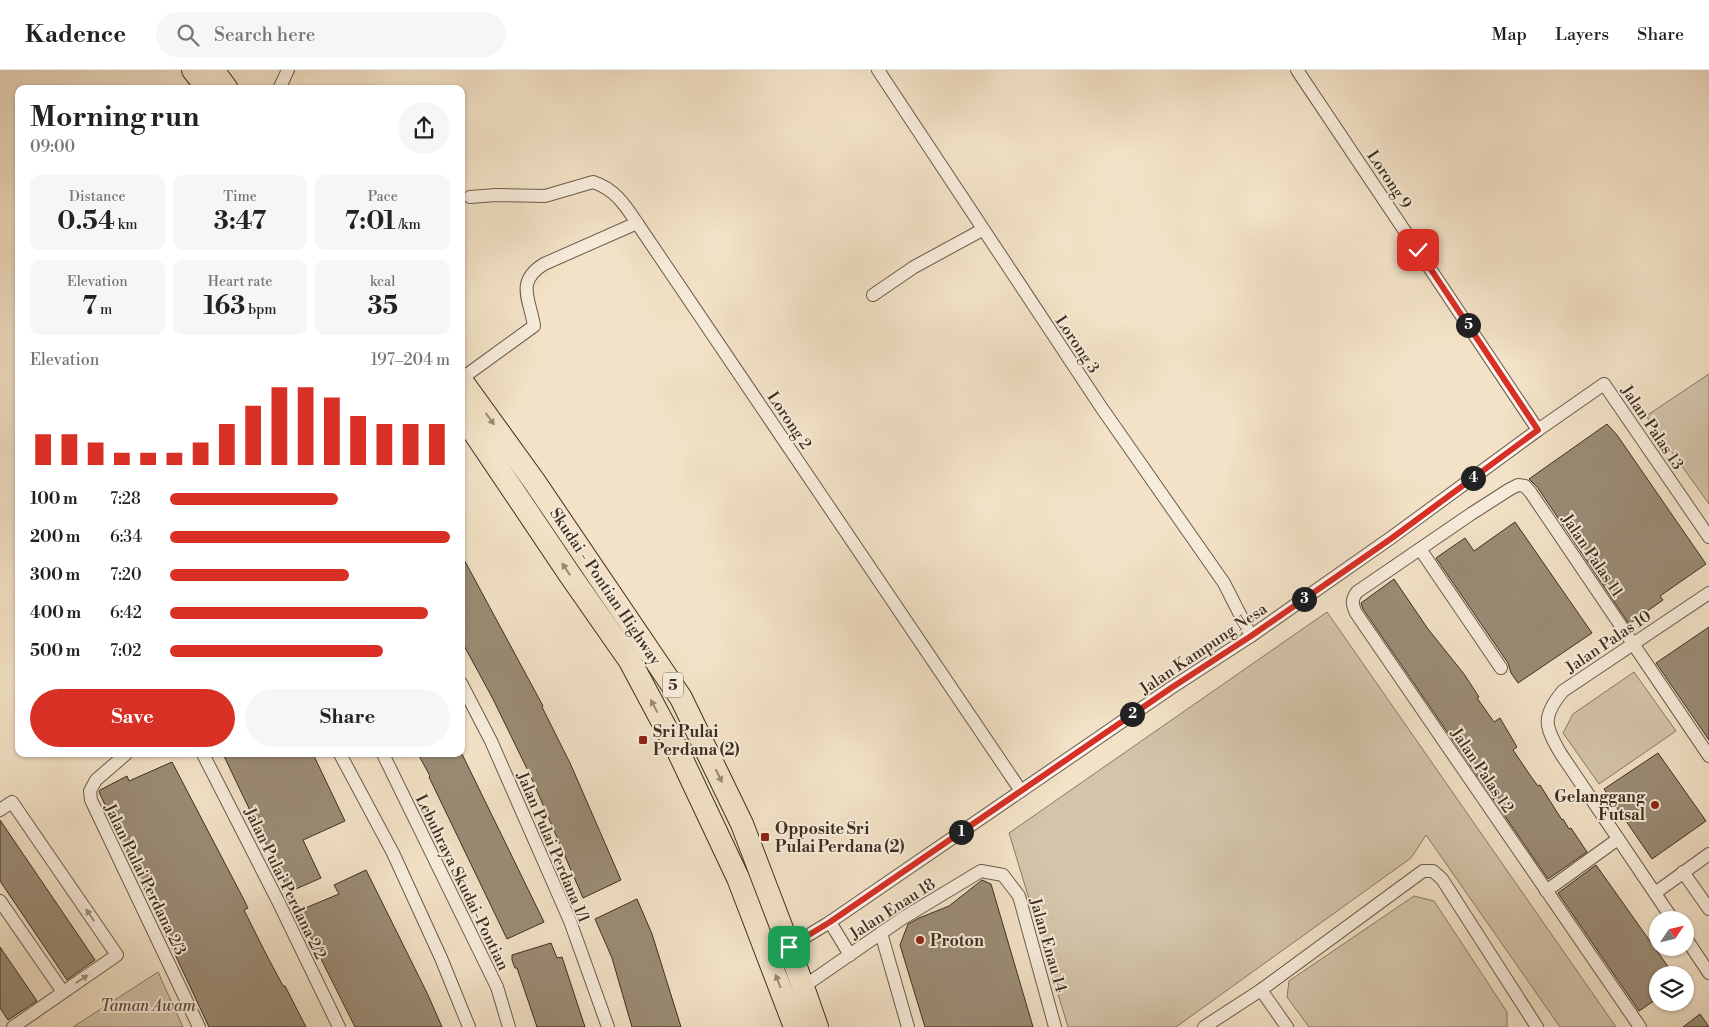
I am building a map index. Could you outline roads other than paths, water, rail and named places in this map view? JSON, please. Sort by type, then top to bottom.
[{"type":"highway","points":[[193,70],[222,84]]},
{"type":"highway","name":"Skudai - Pontian Highway","points":[[465,385],[540,488],[681,698],[742,824],[817,1027]]},
{"type":"highway","name":"Skudai - Pontian Highway","points":[[465,419],[630,661],[678,751],[738,878],[795,1027]]},
{"type":"street","points":[[281,85],[288,70]]},
{"type":"street","name":"Lorong 3","points":[[878,70],[982,230],[1101,407],[1224,583],[1251,636]]},
{"type":"street","name":"Lorong 9","points":[[1297,70],[1538,430]]},
{"type":"street","name":"Lorong 2","points":[[470,198],[496,195],[545,196],[593,182],[601,184],[616,194],[1021,791]]},
{"type":"street","points":[[465,377],[534,326],[525,290],[528,278],[534,270],[637,223]]},
{"type":"street","points":[[874,295],[914,267],[982,230]]},
{"type":"street","name":"Jalan Kampung Nesa","points":[[789,947],[830,922],[1171,688],[1251,636],[1392,538],[1538,430],[1604,384]]},
{"type":"street","name":"Jalan Palas 13","points":[[1604,384],[1709,537]]},
{"type":"street","name":"Jalan Palas 12","points":[[1524,486],[1518,485],[1510,489],[1357,592],[1353,597],[1352,604],[1356,613],[1640,1027]]},
{"type":"street","name":"Jalan Palas 11","points":[[1524,486],[1531,493],[1634,643],[1709,756]]},
{"type":"street","points":[[1420,549],[1501,668]]},
{"type":"street","name":"Jalan Palas 10","points":[[1618,839],[1548,732],[1550,710],[1563,691],[1709,592]]},
{"type":"street","name":"Jalan Pulai Perdana 1/1","points":[[465,691],[491,741],[570,921],[608,1027]]},
{"type":"street","name":"Jalan Pulai Perdana 2/3","points":[[123,757],[96,780],[90,791],[91,800],[199,1027]]},
{"type":"street","name":"Jalan Pulai Perdana 2/2","points":[[205,757],[279,903],[338,1027]]},
{"type":"street","points":[[342,757],[392,854],[441,958],[469,1027]]},
{"type":"street","name":"Lebuhraya Skudai-Pontian","points":[[384,757],[496,987],[509,1027]]},
{"type":"street","points":[[0,810],[12,802],[117,955],[13,1027]]},
{"type":"street","points":[[1546,891],[1618,839],[1667,911]]},
{"type":"street","points":[[1655,893],[1709,854]]},
{"type":"street","name":"Jalan Enau 18","points":[[803,987],[881,933],[981,871],[1003,876]]},
{"type":"street","points":[[1204,1027],[1261,990],[1423,871],[1433,871],[1442,879],[1533,1025]]},
{"type":"street","points":[[1683,872],[1709,908]]},
{"type":"street","name":"Jalan Enau 14","points":[[1003,876],[1019,896],[1055,1027]]},
{"type":"street","points":[[0,902],[63,992]]},
{"type":"street","points":[[830,922],[850,955]]},
{"type":"street","points":[[881,933],[908,1027]]},
{"type":"street","points":[[1694,950],[1709,973]]},
{"type":"street","points":[[1261,990],[1287,1027]]},
{"type":"place","name":"Sri Pulai Perdana (2)","points":[[643,740]]},
{"type":"place","name":"Gelanggang Futsal","points":[[1655,805]]},
{"type":"place","name":"Opposite Sri Pulai Perdana (2)","points":[[765,837]]},
{"type":"place","name":"Proton","points":[[920,940]]},
{"type":"park label","name":"Taman Awam","points":[[148,1005]]}]
